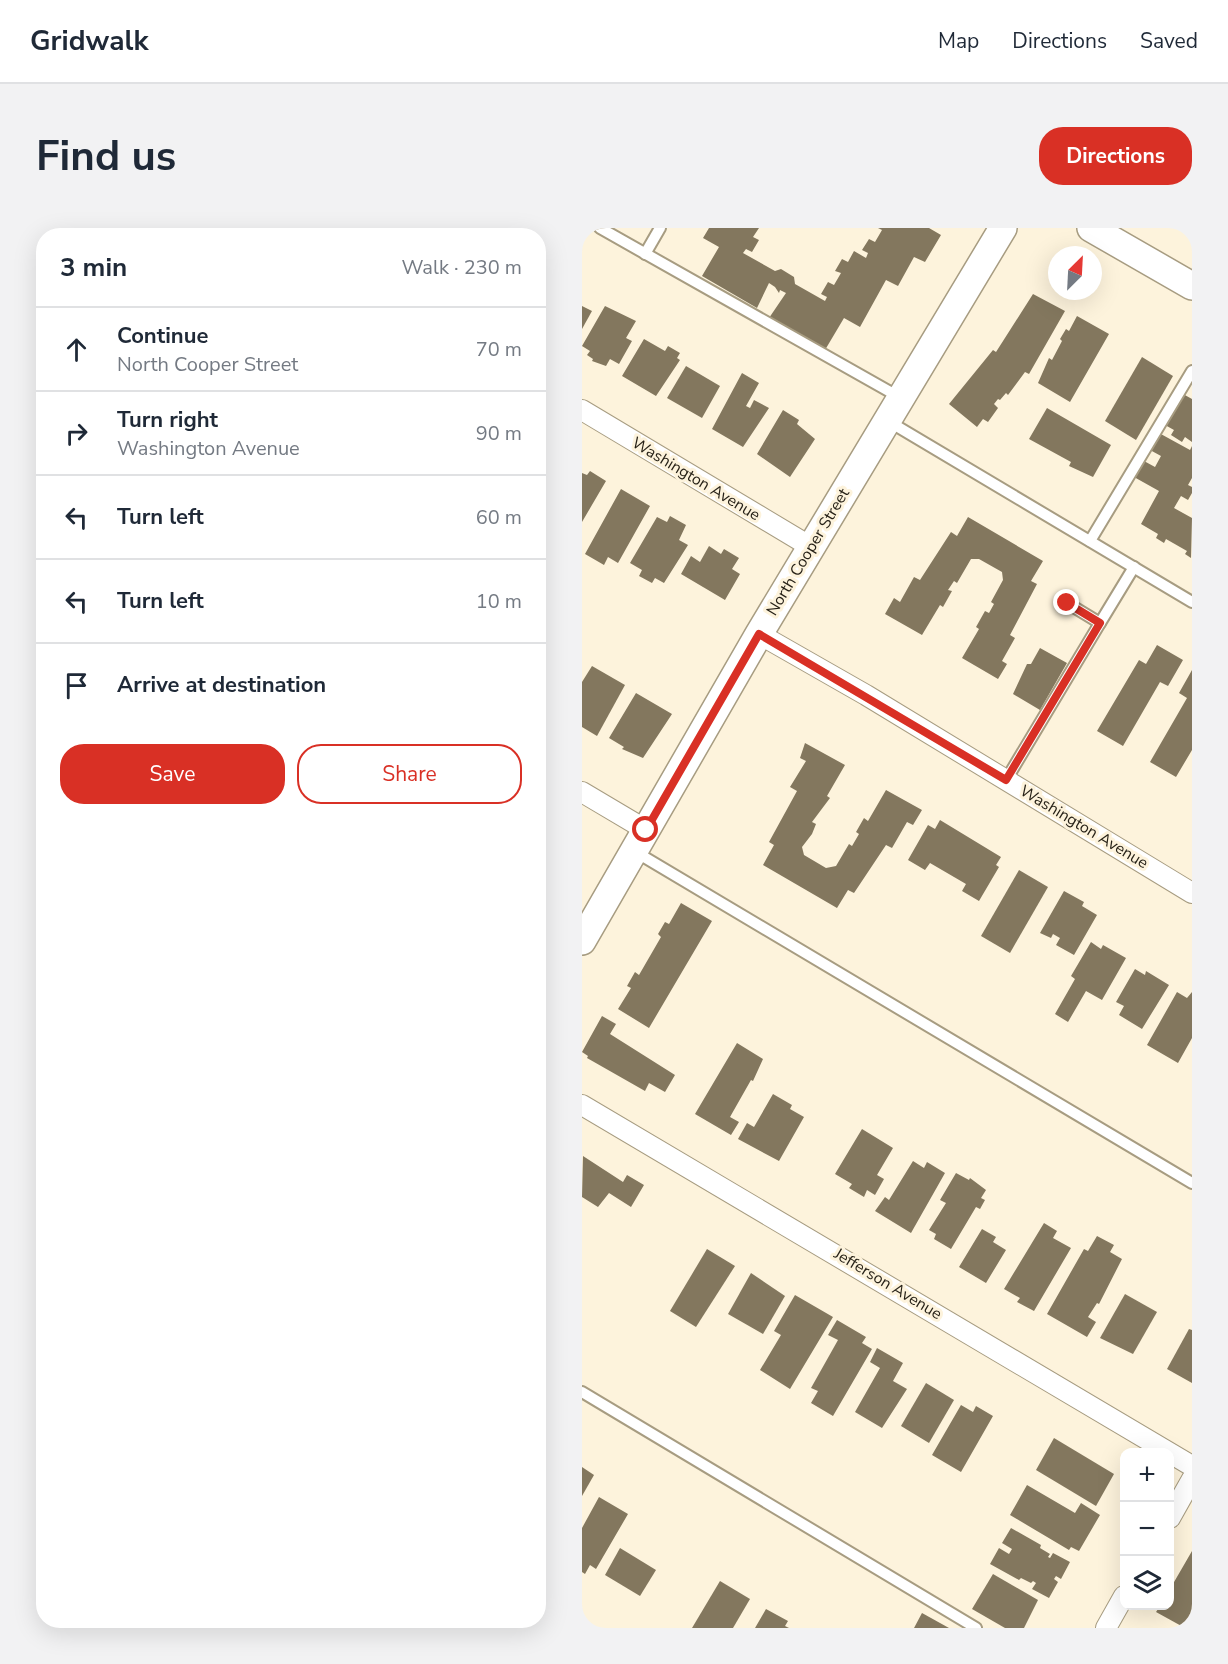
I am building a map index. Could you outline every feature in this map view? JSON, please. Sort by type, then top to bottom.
[{"type":"street","name":"North Cooper Street","points":[[582,941],[759,634],[1003,228]]},
{"type":"street","points":[[1091,228],[1192,286]]},
{"type":"street","name":"Washington Avenue","points":[[582,410],[811,547]]},
{"type":"street","name":"Washington Avenue","points":[[759,634],[1192,893]]},
{"type":"street","points":[[582,792],[640,841]]},
{"type":"street","name":"Jefferson Avenue","points":[[582,1105],[1192,1466]]},
{"type":"street","points":[[1174,1511],[1192,1479]]},
{"type":"street","points":[[1106,1628],[1120,1604]]},
{"type":"lane","points":[[600,228],[902,398]]},
{"type":"lane","points":[[645,254],[660,228]]},
{"type":"lane","points":[[1090,541],[1192,371]]},
{"type":"lane","points":[[887,421],[1192,602]]},
{"type":"lane","points":[[1006,780],[1134,567]]},
{"type":"lane","points":[[1067,603],[1100,623]]},
{"type":"lane","points":[[640,841],[1192,1183]]},
{"type":"lane","points":[[582,1392],[976,1628]]},
{"type":"building","points":[[709,228],[759,228],[753,237],[759,240],[752,252],[746,249],[743,253],[775,271],[781,269],[794,277],[795,284],[825,301],[827,297],[821,294],[828,282],[834,285],[841,273],[835,271],[842,259],[848,262],[854,251],[866,258],[868,253],[862,250],[869,239],[875,242],[882,230],[878,228],[929,228],[941,235],[925,262],[914,257],[898,286],[886,280],[860,327],[844,318],[825,350],[769,318],[786,293],[780,290],[779,293],[769,283],[757,308],[702,276],[719,247],[703,238]]},
{"type":"building","points":[[1033,294],[1065,311],[1029,374],[1025,372],[1008,395],[1006,393],[1000,400],[998,399],[994,404],[998,408],[988,422],[983,419],[977,427],[949,404],[993,350],[996,352]]},
{"type":"building","points":[[582,306],[592,311],[582,329]]},
{"type":"building","points":[[605,306],[636,321],[626,338],[632,341],[619,364],[610,359],[606,366],[592,361],[593,359],[587,355],[590,351],[582,346]]},
{"type":"building","points":[[1077,316],[1109,334],[1070,402],[1038,383],[1049,358],[1052,360],[1062,341],[1060,339],[1066,329],[1069,331]]},
{"type":"building","points":[[644,339],[665,351],[668,346],[680,353],[677,358],[680,360],[656,396],[622,376]]},
{"type":"building","points":[[1142,357],[1173,376],[1136,440],[1105,421]]},
{"type":"building","points":[[686,366],[720,386],[702,418],[667,398]]},
{"type":"building","points":[[742,373],[759,383],[746,406],[750,408],[754,400],[769,408],[743,447],[712,429]]},
{"type":"building","points":[[1183,394],[1192,399],[1192,442],[1185,437],[1182,442],[1171,435],[1174,430],[1165,425]]},
{"type":"building","points":[[1047,408],[1111,445],[1093,477],[1069,466],[1071,462],[1029,439]]},
{"type":"building","points":[[783,410],[799,420],[797,424],[815,439],[790,477],[757,454]]},
{"type":"building","points":[[1159,433],[1190,450],[1192,446],[1192,478],[1188,485],[1192,487],[1192,493],[1188,500],[1181,496],[1174,508],[1192,518],[1191,558],[1185,554],[1187,551],[1166,539],[1164,543],[1156,538],[1158,534],[1141,524],[1159,491],[1134,477],[1144,461],[1155,467],[1161,456],[1150,450]]},
{"type":"building","points":[[590,471],[606,481],[582,522],[582,473],[587,475]]},
{"type":"building","points":[[621,489],[650,506],[618,563],[608,557],[604,565],[585,554]]},
{"type":"building","points":[[670,516],[686,525],[679,540],[688,545],[664,583],[655,578],[652,583],[639,576],[642,570],[630,563],[657,517],[667,522]]},
{"type":"building","points":[[968,517],[1043,561],[1031,581],[1037,584],[1010,635],[1015,638],[1002,661],[1007,664],[998,679],[962,658],[979,629],[976,627],[985,611],[989,613],[994,604],[991,602],[1003,580],[1002,572],[979,559],[971,559],[957,583],[954,581],[948,590],[952,591],[943,607],[940,605],[922,635],[885,614],[894,598],[900,602],[914,577],[920,580],[951,532],[957,536]]},
{"type":"building","points":[[709,546],[721,554],[724,549],[739,558],[732,569],[740,574],[725,600],[681,574],[691,556],[700,562]]},
{"type":"building","points":[[1157,645],[1183,660],[1168,686],[1160,682],[1123,746],[1097,731],[1139,660],[1146,664]]},
{"type":"building","points":[[1040,648],[1067,663],[1040,710],[1013,694],[1027,664],[1031,664]]},
{"type":"building","points":[[592,666],[625,685],[597,736],[582,727],[582,682]]},
{"type":"building","points":[[1192,670],[1192,750],[1176,777],[1150,762],[1187,698],[1179,693]]},
{"type":"building","points":[[636,693],[672,714],[643,758],[622,749],[624,747],[609,738]]},
{"type":"building","points":[[805,743],[845,765],[827,796],[830,798],[812,822],[816,824],[812,834],[802,847],[804,855],[826,868],[836,866],[849,844],[852,846],[859,834],[856,832],[864,818],[868,821],[886,790],[922,810],[913,825],[907,822],[892,848],[886,845],[854,893],[848,890],[837,908],[763,865],[774,845],[769,842],[797,791],[790,787],[806,761],[800,758]]},
{"type":"building","points":[[940,820],[1001,857],[996,865],[999,867],[979,901],[962,891],[966,884],[930,863],[925,870],[908,860],[928,825],[935,829]]},
{"type":"building","points":[[1019,870],[1048,887],[1010,953],[981,936]]},
{"type":"building","points":[[1064,891],[1084,902],[1082,906],[1097,915],[1074,955],[1056,945],[1060,938],[1053,934],[1051,938],[1040,933]]},
{"type":"building","points":[[681,903],[712,921],[649,1028],[618,1009],[631,988],[627,986],[635,972],[639,975],[661,937],[658,934],[665,922],[669,924]]},
{"type":"building","points":[[1091,942],[1101,949],[1103,945],[1126,958],[1102,1000],[1086,991],[1068,1022],[1055,1014],[1075,979],[1071,976]]},
{"type":"building","points":[[1135,969],[1145,975],[1146,971],[1169,985],[1142,1029],[1119,1015],[1124,1006],[1116,1002]]},
{"type":"building","points":[[1177,992],[1187,998],[1192,992],[1192,1038],[1178,1063],[1147,1045]]},
{"type":"building","points":[[602,1016],[616,1024],[610,1034],[675,1075],[665,1092],[649,1083],[645,1091],[587,1058],[588,1056],[582,1052]]},
{"type":"building","points":[[737,1043],[763,1059],[753,1081],[751,1080],[730,1117],[739,1122],[731,1135],[695,1114]]},
{"type":"building","points":[[773,1094],[792,1105],[790,1109],[804,1117],[779,1161],[738,1139],[747,1123],[754,1127]]},
{"type":"building","points":[[862,1129],[893,1148],[877,1175],[884,1179],[875,1195],[867,1190],[864,1197],[849,1188],[852,1184],[835,1174]]},
{"type":"building","points":[[583,1156],[623,1182],[627,1175],[644,1185],[631,1207],[609,1193],[598,1207],[582,1197]]},
{"type":"building","points":[[913,1161],[924,1168],[927,1162],[945,1173],[911,1233],[875,1211],[885,1197],[889,1200]]},
{"type":"building","points":[[956,1173],[969,1180],[970,1178],[986,1190],[981,1198],[985,1200],[980,1209],[976,1207],[951,1249],[934,1239],[936,1234],[929,1230],[946,1203],[940,1200]]},
{"type":"building","points":[[1044,1223],[1057,1231],[1053,1238],[1071,1248],[1034,1311],[1017,1302],[1020,1298],[1004,1289]]},
{"type":"building","points":[[982,1229],[996,1237],[993,1242],[1006,1250],[986,1283],[959,1267]]},
{"type":"building","points":[[1097,1236],[1114,1245],[1110,1252],[1122,1259],[1099,1304],[1097,1303],[1088,1317],[1096,1322],[1087,1337],[1047,1314],[1084,1249],[1088,1251]]},
{"type":"building","points":[[707,1249],[735,1266],[696,1327],[670,1311]]},
{"type":"building","points":[[751,1273],[785,1296],[763,1334],[728,1314]]},
{"type":"building","points":[[1125,1294],[1157,1312],[1133,1354],[1100,1338]]},
{"type":"building","points":[[795,1295],[833,1317],[790,1389],[760,1370],[781,1335],[774,1331]]},
{"type":"building","points":[[837,1320],[866,1337],[862,1343],[872,1349],[833,1416],[811,1403],[818,1391],[811,1388],[838,1340],[828,1335]]},
{"type":"building","points":[[1189,1329],[1192,1330],[1192,1383],[1167,1369]]},
{"type":"building","points":[[877,1348],[903,1363],[893,1381],[907,1389],[882,1428],[855,1412],[880,1368],[870,1362]]},
{"type":"building","points":[[926,1383],[954,1400],[929,1443],[901,1426]]},
{"type":"building","points":[[961,1405],[973,1412],[976,1406],[993,1416],[961,1472],[932,1455]]},
{"type":"building","points":[[1054,1438],[1114,1474],[1096,1506],[1036,1470]]},
{"type":"building","points":[[582,1467],[594,1475],[582,1496]]},
{"type":"building","points":[[1027,1485],[1075,1513],[1081,1503],[1100,1515],[1079,1551],[1071,1547],[1069,1550],[1010,1515]]},
{"type":"building","points":[[599,1497],[628,1514],[596,1569],[590,1565],[585,1574],[582,1572],[582,1528]]},
{"type":"building","points":[[1011,1528],[1041,1545],[1040,1548],[1050,1554],[1048,1557],[1050,1558],[1053,1553],[1070,1562],[1061,1579],[1056,1576],[1054,1579],[1058,1582],[1049,1598],[1032,1589],[1036,1583],[1033,1581],[1031,1583],[1021,1578],[1019,1580],[990,1564],[999,1548],[1009,1554],[1012,1549],[1002,1543]]},
{"type":"building","points":[[620,1548],[656,1570],[640,1596],[605,1575]]},
{"type":"building","points":[[1192,1551],[1192,1625],[1190,1628],[1185,1628],[1156,1612],[1157,1610],[1174,1610],[1174,1582]]},
{"type":"building","points":[[993,1574],[1038,1600],[1024,1628],[1005,1628],[972,1609]]},
{"type":"building","points":[[720,1581],[750,1599],[733,1628],[692,1628]]},
{"type":"building","points":[[766,1609],[788,1621],[785,1626],[789,1628],[755,1628]]},
{"type":"building","points":[[922,1613],[949,1628],[914,1628]]},
{"type":"route","points":[[646,830],[759,634],[866,695],[1006,780],[1100,623],[1067,603]]}]
